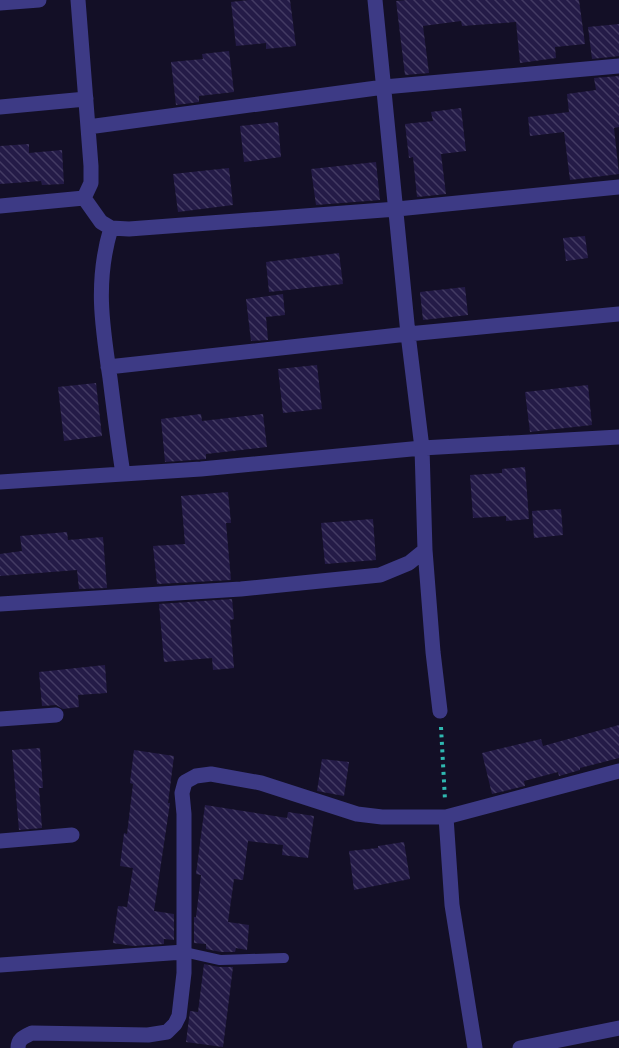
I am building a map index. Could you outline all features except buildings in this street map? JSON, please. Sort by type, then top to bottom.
[{"type":"street","points":[[0,3],[39,0]]},
{"type":"street","points":[[78,0],[91,183],[84,198]]},
{"type":"street","points":[[375,0],[408,334],[422,448],[425,550],[440,711]]},
{"type":"street","points":[[88,127],[384,87],[619,66]]},
{"type":"street","points":[[0,107],[86,99]]},
{"type":"street","points":[[84,198],[102,222],[111,228],[129,229],[397,209],[619,187]]},
{"type":"street","points":[[0,206],[84,198]]},
{"type":"street","points":[[111,228],[105,249],[101,287],[101,322],[123,474]]},
{"type":"street","points":[[108,367],[408,334],[619,314]]},
{"type":"street","points":[[0,482],[201,469],[422,448],[619,437]]},
{"type":"street","points":[[0,604],[241,589],[380,575],[409,563],[425,550]]},
{"type":"street","points":[[0,719],[56,715]]},
{"type":"street","points":[[18,1048],[18,1043],[24,1037],[40,1032],[128,1035],[167,1032],[175,1024],[179,1016],[184,973],[182,793],[185,782],[196,776],[212,774],[261,783],[357,814],[382,817],[446,817],[619,771]]},
{"type":"street","points":[[446,817],[453,905],[475,1048]]},
{"type":"street","points":[[0,841],[72,835]]},
{"type":"street","points":[[0,965],[183,952]]},
{"type":"street","points":[[520,1048],[619,1028]]},
{"type":"lane","points":[[183,952],[220,960],[284,958]]},
{"type":"path","points":[[440,711],[446,817]]}]
